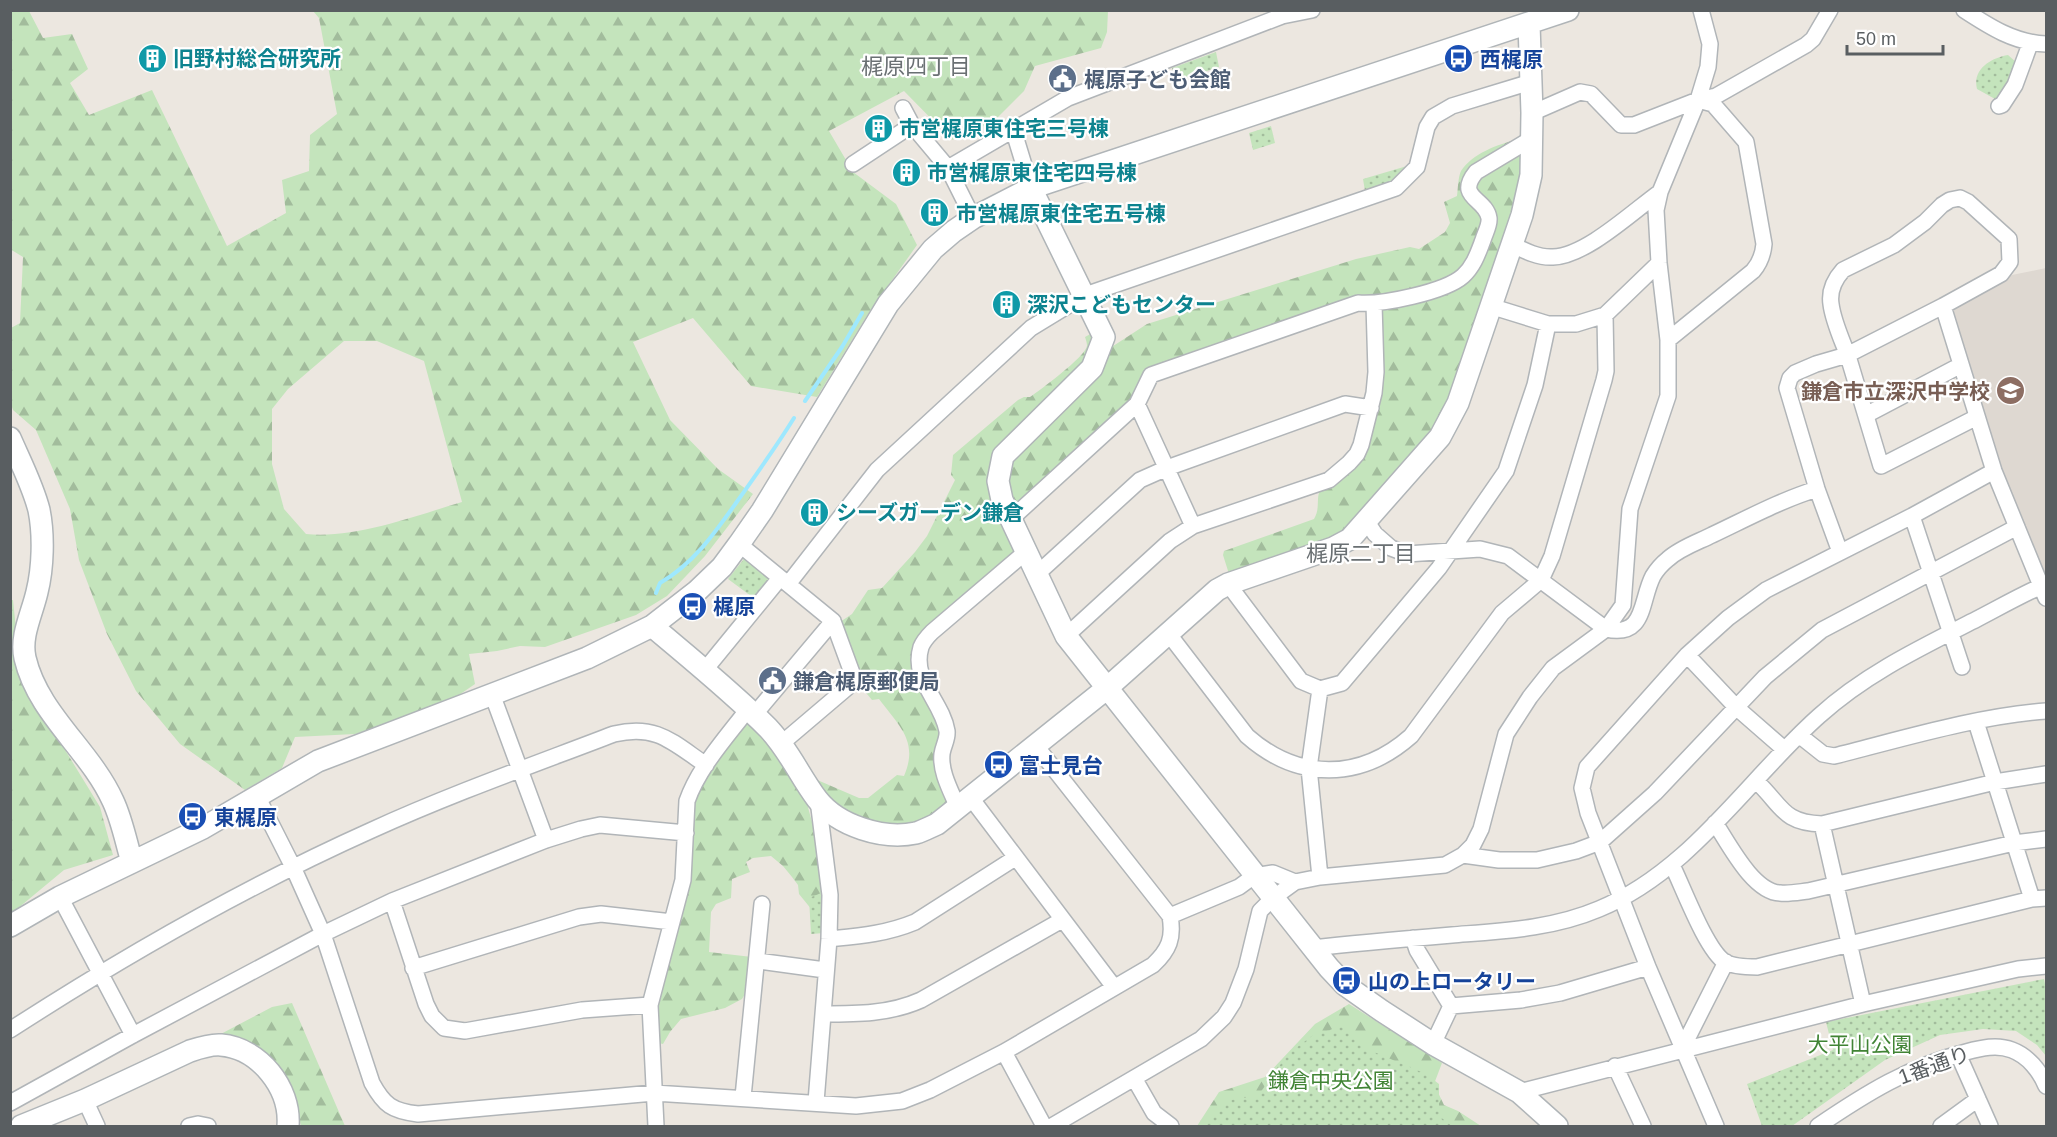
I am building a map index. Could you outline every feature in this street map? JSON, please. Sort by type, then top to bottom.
[{"type":"street","points":[[948,168],[1068,98],[1282,16],[1312,10]]},
{"type":"street","points":[[10,926],[60,897],[203,828],[318,761],[587,658],[652,626],[697,591],[722,567],[762,511],[888,304],[933,249],[973,218],[1031,188],[1528,17],[1568,10]]},
{"type":"street","points":[[1052,1126],[1201,1039],[1224,1017],[1233,1003],[1243,978],[1260,911],[1295,882],[1320,877],[1445,865],[1463,855],[1473,845],[1481,830],[1506,734],[1518,715],[1553,668],[1606,629],[1623,605],[1630,509],[1668,396],[1668,340],[1659,263],[1656,210],[1660,192],[1698,100],[1710,58],[1710,44],[1701,10]]},
{"type":"street","points":[[1532,113],[1580,92],[1591,94],[1621,125],[1634,125],[1698,100],[1716,96],[1806,45],[1814,39],[1830,10]]},
{"type":"street","points":[[1964,10],[1996,31],[2030,44],[2046,44]]},
{"type":"street","points":[[652,626],[751,712],[782,744],[818,800],[842,820],[867,830],[897,835],[918,832],[937,824],[1106,688],[1217,590],[1228,584],[1333,548],[1350,539],[1440,437],[1458,403],[1513,245],[1531,176],[1532,113],[1528,17]]},
{"type":"street","points":[[1999,106],[2015,85],[2030,44]]},
{"type":"street","points":[[704,671],[784,581],[877,470],[1031,328],[1085,295],[1396,188],[1417,167],[1427,127],[1433,117],[1452,106],[1531,82]]},
{"type":"street","points":[[1668,340],[1753,271],[1763,254],[1764,244],[1746,142],[1713,104],[1698,100]]},
{"type":"street","points":[[903,108],[912,125],[948,168],[973,218]]},
{"type":"street","points":[[853,164],[912,125]]},
{"type":"street","points":[[1013,129],[1031,188],[1104,337],[1092,368],[1003,456],[998,481],[1002,500],[1066,636],[1254,876],[1345,985],[1433,1044],[1519,1092],[1557,1126]]},
{"type":"street","points":[[1011,519],[1137,404],[1151,375],[1358,303],[1374,304],[1445,287],[1463,277],[1476,259],[1489,224],[1488,215],[1470,193],[1468,184],[1476,172],[1531,139]]},
{"type":"street","points":[[1513,245],[1551,258],[1576,252],[1660,192]]},
{"type":"street","points":[[1839,552],[1817,489],[1787,388],[1788,383],[1795,373],[1847,355],[2001,274],[2010,262],[2009,239],[1968,202],[1960,198],[1950,200],[1906,237],[1883,251],[1850,266],[1837,277],[1832,287],[1831,305],[1847,355],[1866,415],[1881,466],[1977,417]]},
{"type":"street","points":[[1490,306],[1548,324],[1576,324],[1605,315],[1659,263]]},
{"type":"street","points":[[1066,636],[1170,541],[1193,526],[1329,480],[1358,454],[1371,408],[1376,372],[1374,304]]},
{"type":"street","points":[[1312,948],[1538,928],[1576,918],[1622,898],[1672,865],[1756,781],[1784,749],[1845,693],[1883,668],[1951,632],[2045,589],[1994,471],[1943,306]]},
{"type":"street","points":[[1168,633],[1247,736],[1263,750],[1284,761],[1309,768],[1351,768],[1372,762],[1398,747],[1411,736],[1502,613],[1541,580],[1552,556],[1604,381],[1606,371],[1605,315]]},
{"type":"street","points":[[1228,584],[1301,681],[1320,689],[1342,683],[1452,549],[1506,471],[1535,385],[1548,324]]},
{"type":"street","points":[[1866,415],[1961,364]]},
{"type":"street","points":[[1137,404],[1193,526]]},
{"type":"street","points":[[1037,574],[1140,480],[1167,468],[1345,404],[1371,408]]},
{"type":"street","points":[[10,438],[39,510],[41,543],[38,590],[24,639],[26,662],[37,691],[113,801],[132,862]]},
{"type":"street","points":[[1716,1126],[1648,967],[1588,813],[1582,788],[1587,767],[1687,656],[1728,618],[1766,590],[1912,516],[1994,471]]},
{"type":"street","points":[[1367,522],[1375,534],[1391,548],[1407,554],[1427,554],[1452,549],[1480,549],[1508,556],[1606,629],[1615,631],[1635,625],[1653,576],[1667,559],[1742,521],[1800,494],[1817,489]]},
{"type":"street","points":[[1912,516],[1962,667]]},
{"type":"street","points":[[1463,855],[1499,860],[1537,860],[1576,851],[1600,842],[1655,794],[1765,677],[1822,630],[2017,527]]},
{"type":"street","points":[[739,543],[833,621],[855,681],[782,744]]},
{"type":"street","points":[[1027,551],[932,632],[921,647],[920,666],[923,683],[943,718],[947,734],[942,754],[943,770],[964,803],[1016,858],[1114,987]]},
{"type":"street","points":[[656,1126],[650,1005],[683,880],[687,801],[691,789],[706,765],[833,621]]},
{"type":"street","points":[[1687,656],[1737,708],[1784,749]]},
{"type":"street","points":[[1320,689],[1309,768],[1320,877]]},
{"type":"street","points":[[492,694],[546,840]]},
{"type":"street","points":[[1799,735],[1823,754],[1834,756],[1976,722],[2046,711]]},
{"type":"street","points":[[1672,865],[1713,950],[1726,962],[1744,966],[1757,967],[2039,899],[2014,843],[1976,722]]},
{"type":"street","points":[[10,1030],[100,972],[293,867],[375,828],[614,734],[630,730],[646,730],[657,734],[706,765]]},
{"type":"street","points":[[257,796],[293,867],[323,934],[372,1083],[379,1096],[393,1109],[418,1114],[654,1093],[856,1106],[902,1101],[930,1090],[1004,1052],[1153,965],[1164,955],[1172,940],[1170,916],[1036,746]]},
{"type":"street","points":[[1756,781],[1770,794],[1787,816],[1805,824],[1822,824],[1995,782],[2046,774]]},
{"type":"street","points":[[816,1102],[829,939],[830,895],[818,800]]},
{"type":"street","points":[[1715,823],[1759,884],[1778,894],[1808,891],[2014,843],[2046,839]]},
{"type":"street","points":[[1822,824],[1863,1004]]},
{"type":"street","points":[[10,1104],[133,1035],[323,934],[392,902],[546,840],[600,825],[686,833]]},
{"type":"street","points":[[829,939],[878,934],[908,925],[1016,858]]},
{"type":"street","points":[[1170,916],[1239,887],[1254,876],[1273,873],[1295,882]]},
{"type":"street","points":[[60,897],[133,1035]]},
{"type":"street","points":[[392,902],[426,1004],[432,1016],[444,1028],[465,1031],[582,1010],[650,1005]]},
{"type":"street","points":[[744,1097],[762,904]]},
{"type":"street","points":[[413,968],[579,917],[601,914],[672,922]]},
{"type":"street","points":[[823,1014],[863,1014],[904,1008],[1062,920]]},
{"type":"street","points":[[1413,938],[1426,966],[1451,1006]]},
{"type":"street","points":[[758,962],[825,970]]},
{"type":"street","points":[[1682,1049],[1726,962]]},
{"type":"street","points":[[1519,1092],[1863,1004],[2018,969],[2046,966]]},
{"type":"street","points":[[1451,1006],[1521,1000],[1560,993],[1648,967]]},
{"type":"street","points":[[1433,1044],[1451,1006]]},
{"type":"street","points":[[21,1126],[85,1100],[190,1051],[221,1044],[243,1050],[262,1062],[272,1074],[286,1106],[288,1126]]},
{"type":"street","name":"1番通り","points":[[1818,1126],[1884,1084],[1923,1064],[1987,1047],[2011,1049],[2026,1058],[2042,1075],[2046,1086]]},
{"type":"street","points":[[1004,1052],[1044,1126]]},
{"type":"street","points":[[1958,1054],[1990,1126]]},
{"type":"street","points":[[1615,1066],[1643,1126]]},
{"type":"street","points":[[1134,1078],[1154,1113],[1171,1126]]},
{"type":"street","points":[[1941,1126],[1978,1099]]},
{"type":"street","points":[[85,1100],[97,1126]]},
{"type":"street","points":[[189,1126],[198,1124],[208,1126]]},
{"type":"shaded area","name":"鎌倉市立深沢中学校","points":[[2046,268],[2046,577],[2000,469],[1950,313],[1953,305],[2012,275]]},
{"type":"green space","points":[[10,11],[29,11],[43,38],[72,34],[88,69],[70,83],[89,115],[152,90],[227,246],[286,213],[282,180],[309,171],[310,135],[337,114],[319,18],[313,11],[1108,11],[1107,32],[1101,48],[1035,66],[1024,91],[993,122],[952,140],[904,91],[829,131],[853,172],[896,204],[917,245],[868,314],[817,397],[751,386],[693,318],[633,342],[670,420],[718,469],[753,494],[705,556],[667,596],[636,615],[545,647],[520,646],[469,654],[475,684],[443,706],[355,734],[295,737],[282,768],[245,790],[180,744],[136,691],[107,634],[79,560],[70,509],[36,430],[13,410],[10,401],[11,328],[20,323],[23,257],[10,249]],"holes":[[[344,341],[377,341],[424,361],[462,502],[364,530],[325,535],[306,534],[284,509],[272,464],[272,409],[288,389]]]},
{"type":"green space","points":[[1216,52],[1219,67],[1176,81],[1172,68]]},
{"type":"green space","points":[[2008,55],[2017,63],[2002,97],[1995,99],[1977,89],[1976,82],[1980,70],[1989,62]]},
{"type":"green space","points":[[1271,126],[1275,143],[1253,150],[1249,133]]},
{"type":"green space","points":[[1516,140],[1469,174],[1484,217],[1464,268],[1449,281],[1153,370],[1130,405],[1014,507],[1005,481],[1008,459],[1107,350],[1147,324],[1356,259],[1410,247],[1419,249],[1445,232],[1450,223],[1444,202],[1457,196],[1460,174],[1466,165],[1486,151]]},
{"type":"green space","points":[[1525,151],[1523,185],[1450,403],[1437,428],[1353,523],[1331,540],[1229,574],[1223,555],[1224,551],[1314,519],[1321,488],[1361,454],[1380,312],[1385,306],[1438,293],[1490,237],[1473,189],[1476,180]]},
{"type":"green space","points":[[1407,166],[1397,180],[1365,191],[1363,179]]},
{"type":"green space","points":[[1094,332],[1089,362],[1001,450],[1015,554],[918,644],[937,717],[950,800],[928,818],[909,825],[873,824],[850,815],[831,802],[815,779],[859,798],[868,798],[897,775],[904,776],[909,753],[905,734],[900,726],[879,699],[872,700],[863,689],[839,626],[840,622],[852,614],[868,590],[882,588],[927,536],[955,480],[951,475],[953,455],[1018,400],[1030,397],[1071,365],[1087,346],[1085,337]]},
{"type":"green space","points":[[747,555],[770,574],[771,580],[755,599],[728,579]]},
{"type":"green space","points":[[11,600],[13,600],[21,678],[100,807],[113,855],[64,870],[11,914]]},
{"type":"green space","points":[[750,722],[766,736],[806,800],[823,871],[822,902],[812,910],[799,894],[798,885],[792,877],[771,856],[753,858],[746,862],[750,872],[732,879],[731,898],[716,904],[711,912],[709,952],[752,957],[751,984],[742,999],[725,1008],[681,1019],[663,1044],[658,1043],[656,1009],[667,960],[680,924],[688,890],[692,799],[700,781]]},
{"type":"green space","points":[[826,891],[824,933],[811,934],[809,898]]},
{"type":"green space","name":"大平山公園","points":[[2044,979],[2046,1056],[2037,1045],[2016,1031],[1983,1029],[1940,1035],[1885,1060],[1792,1126],[1762,1126],[1747,1084],[1833,1050],[1826,1022]]},
{"type":"green space","points":[[292,1003],[345,1126],[301,1126],[292,1090],[217,1036],[272,1007]]},
{"type":"green space","name":"鎌倉中央公園","points":[[1349,1004],[1442,1063],[1434,1084],[1444,1105],[1481,1126],[1197,1126],[1219,1092],[1265,1077],[1315,1024]]},
{"type":"green space","name":"鎌倉中央公園","points":[[1344,1025],[1367,1049],[1426,1074],[1439,1084],[1439,1116],[1452,1126],[1203,1126],[1214,1110],[1225,1102],[1257,1097],[1288,1054],[1312,1036]]},
{"type":"waterway","points":[[805,401],[862,313]]},
{"type":"waterway","points":[[656,593],[660,583],[693,558],[711,537],[794,418]]},
{"type":"place","name":"旧野村総合研究所","points":[[152,58]]},
{"type":"place","name":"西梶原","points":[[1459,59]]},
{"type":"place","name":"梶原子ども会館","points":[[1063,79]]},
{"type":"place","name":"市営梶原東住宅三号棟","points":[[878,128]]},
{"type":"place","name":"市営梶原東住宅四号棟","points":[[906,172]]},
{"type":"place","name":"市営梶原東住宅五号棟","points":[[935,213]]},
{"type":"place","name":"深沢こどもセンター","points":[[1006,304]]},
{"type":"place","name":"鎌倉市立深沢中学校","points":[[2011,391]]},
{"type":"place","name":"シーズガーデン鎌倉","points":[[815,512]]},
{"type":"place","name":"梶原","points":[[692,606]]},
{"type":"place","name":"鎌倉梶原郵便局","points":[[772,681]]},
{"type":"place","name":"富士見台","points":[[998,765]]},
{"type":"place","name":"東梶原","points":[[193,817]]},
{"type":"place","name":"山の上ロータリー","points":[[1347,981]]},
{"type":"district","name":"梶原四丁目","points":[[916,66]]},
{"type":"district","name":"梶原二丁目","points":[[1361,553]]}]
